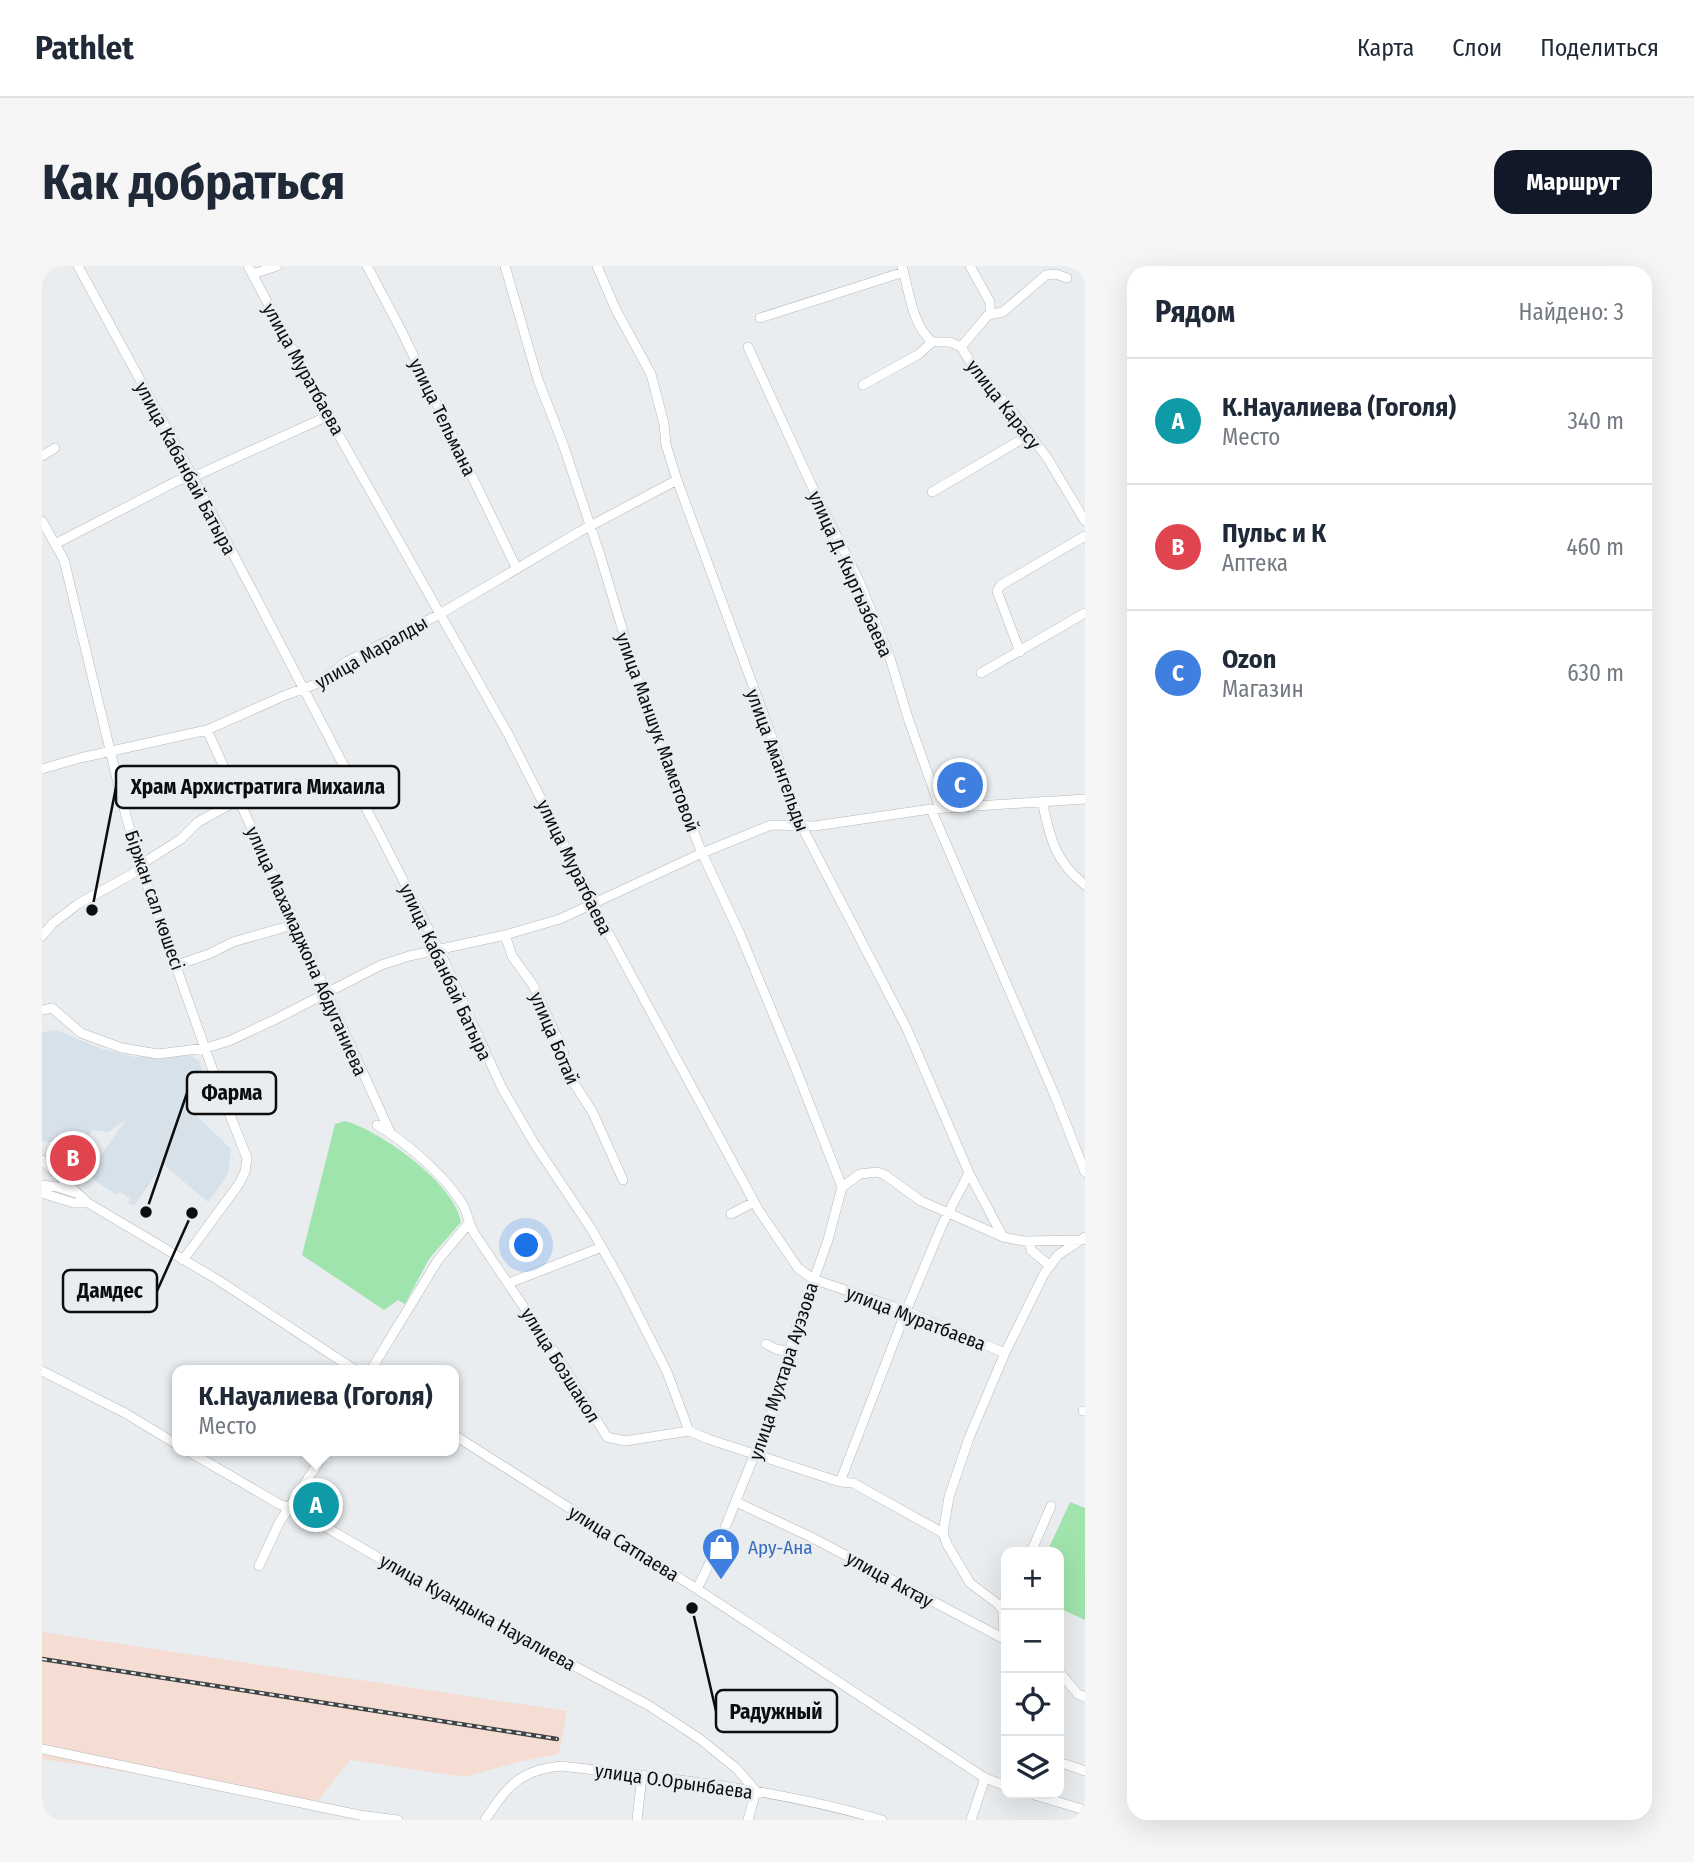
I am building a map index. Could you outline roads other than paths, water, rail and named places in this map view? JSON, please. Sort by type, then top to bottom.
[{"type":"street","name":"улица Кабанбай Батыра","points":[[78,266],[193,477],[439,950],[502,1088],[602,1248],[667,1372],[689,1431]]},
{"type":"street","points":[[250,270],[276,266]]},
{"type":"street","name":"улица Тельмана","points":[[367,266],[517,569]]},
{"type":"street","name":"улица Маншук Маметовой","points":[[505,266],[538,380],[590,526],[644,702],[702,853],[740,934],[842,1187]]},
{"type":"street","name":"улица Амангельды","points":[[597,266],[616,310],[651,374],[664,424],[666,445],[677,480],[769,729],[800,825],[907,1029],[969,1173],[1003,1237]]},
{"type":"street","points":[[970,266],[990,302],[990,315]]},
{"type":"street","points":[[760,318],[903,269],[909,297],[922,330],[932,342],[919,354],[863,384]]},
{"type":"street","name":"улица Муратбаева","points":[[250,270],[328,416],[508,734],[599,916],[754,1202],[797,1268],[813,1279],[906,1311],[1006,1353]]},
{"type":"street","points":[[961,347],[977,326],[990,315],[1003,312],[1046,275],[1056,274],[1067,278]]},
{"type":"street","name":"улица Карасу","points":[[932,342],[950,342],[961,347],[975,369],[993,387],[1048,459],[1085,521]]},
{"type":"street","name":"улица Д. Кыргызбаева","points":[[748,347],[810,484],[860,583],[890,658],[935,808],[1085,1172]]},
{"type":"street","points":[[55,544],[179,480],[193,477],[328,416]]},
{"type":"street","points":[[932,492],[1029,435]]},
{"type":"street","points":[[42,456],[55,448]]},
{"type":"street","name":"улица Маралды","points":[[42,769],[208,730],[286,695],[304,690],[356,656],[440,614],[590,526],[677,480]]},
{"type":"street","name":"Біржан сал көшесі","points":[[42,521],[64,560],[140,865],[247,1158],[239,1184],[183,1260]]},
{"type":"street","points":[[1020,652],[997,591],[1001,585],[1085,536]]},
{"type":"street","points":[[981,673],[1085,613]]},
{"type":"street","name":"улица Махамаджона Абдуганиева","points":[[208,730],[390,1132]]},
{"type":"street","points":[[42,1010],[52,1008],[81,1032],[121,1048],[158,1054],[206,1048],[229,1041],[395,959],[505,935],[560,919],[702,853],[771,825],[815,826],[935,808],[1085,799]]},
{"type":"street","points":[[42,936],[65,913],[134,873],[140,865],[181,839],[198,822],[238,800]]},
{"type":"street","points":[[1042,801],[1052,846],[1070,873],[1085,885]]},
{"type":"street","points":[[177,965],[233,942],[296,925]]},
{"type":"street","name":"улица Ботай","points":[[505,935],[512,956],[533,985],[562,1050],[567,1072],[593,1113],[623,1180]]},
{"type":"street","points":[[377,1125],[390,1132]]},
{"type":"street","name":"улица Бозшакол","points":[[390,1132],[441,1177],[465,1208],[469,1223],[607,1437],[625,1441],[689,1431]]},
{"type":"street","points":[[42,1160],[88,1203],[218,1280],[347,1365]]},
{"type":"street","points":[[842,1187],[860,1174],[877,1172],[921,1201],[1003,1237],[1029,1241],[1083,1238]]},
{"type":"street","points":[[840,1482],[906,1311],[969,1173]]},
{"type":"street","points":[[42,1185],[81,1194]]},
{"type":"street","name":"улица Мухтара Ауэзова","points":[[697,1589],[757,1454],[777,1399],[813,1279],[828,1240],[842,1187]]},
{"type":"street","points":[[42,1193],[74,1203],[88,1203]]},
{"type":"street","points":[[732,1214],[754,1202]]},
{"type":"street","points":[[374,1365],[438,1260],[469,1223]]},
{"type":"street","points":[[1001,1606],[970,1583],[947,1544],[943,1534],[949,1497],[960,1460],[1006,1353],[1050,1266],[1058,1255],[1083,1238]]},
{"type":"street","points":[[1029,1241],[1031,1250],[1050,1266]]},
{"type":"street","points":[[509,1283],[602,1248]]},
{"type":"street","points":[[766,1344],[790,1352]]},
{"type":"street","points":[[42,1371],[125,1413],[172,1441]]},
{"type":"street","points":[[689,1431],[840,1482],[853,1483],[943,1534]]},
{"type":"street","name":"улица Сатпаева","points":[[459,1438],[697,1589],[985,1778],[1001,1784]]},
{"type":"street","name":"улица Куандыка Науалиева","points":[[197,1456],[474,1613],[648,1705],[737,1769],[756,1791]]},
{"type":"street","points":[[260,1566],[288,1508],[323,1456]]},
{"type":"street","name":"улица Актау","points":[[736,1502],[811,1536],[1001,1637]]},
{"type":"street","points":[[1033,1547],[1051,1506]]},
{"type":"street","points":[[1060,1673],[1078,1694],[1085,1697]]},
{"type":"street","points":[[42,1749],[349,1813],[398,1820]]},
{"type":"street","points":[[1065,1764],[1085,1771]]},
{"type":"street","name":"улица О.Орынбаева","points":[[485,1820],[513,1783],[541,1768],[561,1766],[756,1791],[837,1807],[882,1820]]},
{"type":"street","points":[[637,1820],[642,1776]]},
{"type":"street","points":[[971,1820],[985,1778]]},
{"type":"street","points":[[748,1820],[756,1791]]},
{"type":"street","points":[[1048,1799],[1085,1810]]},
{"type":"railway","points":[[42,1659],[557,1739]]},
{"type":"place","name":"Ozon","points":[[960,785]]},
{"type":"place","name":"Храм Архистратига Михаила","points":[[92,910]]},
{"type":"place","name":"Пульс и К","points":[[73,1158]]},
{"type":"place","name":"Фарма","points":[[146,1212]]},
{"type":"place","name":"Дамдес","points":[[192,1213]]},
{"type":"place","name":"К.Науалиева (Гоголя)","points":[[316,1505]]},
{"type":"place","name":"Ару-Ана","points":[[721,1581]]},
{"type":"place","name":"Радужный","points":[[692,1608]]}]
